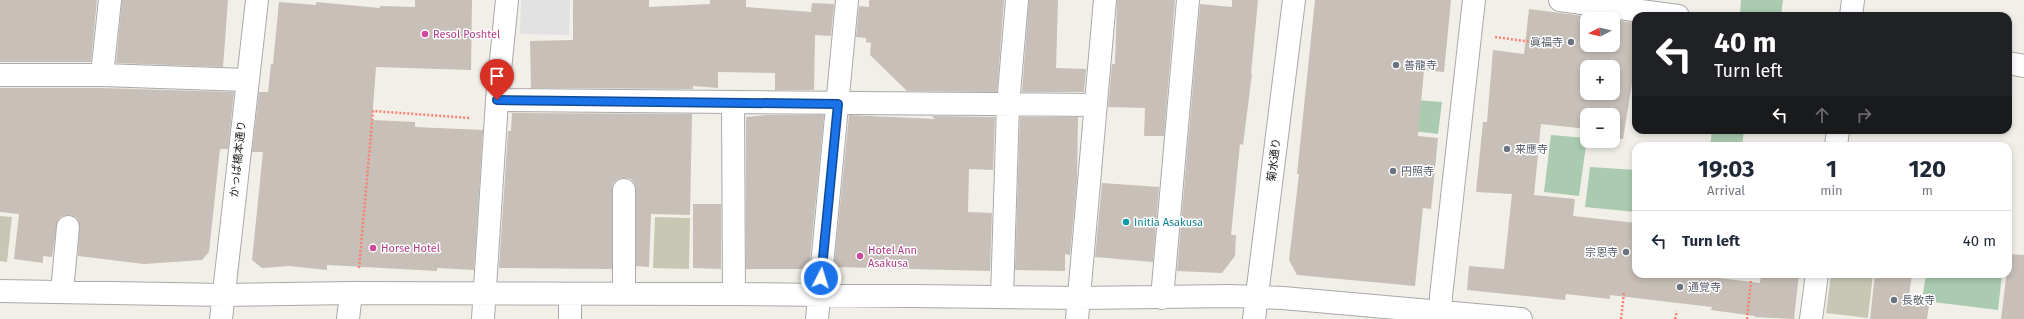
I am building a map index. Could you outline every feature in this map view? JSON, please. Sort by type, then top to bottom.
[{"type":"street","points":[[102,75],[110,0]]},
{"type":"street","name":"かっぱ橋本通り","points":[[221,319],[257,0]]},
{"type":"street","points":[[483,319],[486,294],[497,110],[507,0]]},
{"type":"street","points":[[817,319],[847,0]]},
{"type":"street","points":[[1002,297],[1008,105],[1017,0]]},
{"type":"street","points":[[1077,319],[1094,105],[1105,0]]},
{"type":"street","points":[[1162,298],[1188,0]]},
{"type":"street","name":"菊水通り","points":[[1254,319],[1294,0]]},
{"type":"street","points":[[1441,312],[1441,296],[1474,0]]},
{"type":"street","points":[[1560,0],[1648,12]]},
{"type":"street","points":[[1852,12],[1853,0]]},
{"type":"street","points":[[2012,64],[2024,66]]},
{"type":"street","points":[[0,75],[102,75],[247,80]]},
{"type":"street","points":[[497,110],[733,103],[1094,105]]},
{"type":"street","points":[[733,103],[734,294]]},
{"type":"street","points":[[624,190],[624,294]]},
{"type":"street","points":[[62,292],[68,227]]},
{"type":"street","points":[[1810,319],[1816,278]]},
{"type":"street","points":[[0,291],[224,295],[354,293],[820,294],[1079,298],[1257,296],[1521,319]]},
{"type":"street","points":[[348,319],[354,293]]},
{"type":"street","points":[[570,294],[570,319]]},
{"type":"path","points":[[1470,34],[1532,42]]},
{"type":"path","points":[[1432,63],[1438,64]]},
{"type":"path","points":[[354,293],[373,111],[497,110]]},
{"type":"path","points":[[1747,319],[1751,280]]},
{"type":"path","points":[[1621,319],[1624,292]]},
{"type":"path","points":[[1675,319],[1677,311]]},
{"type":"shaded area","points":[[521,0],[570,0],[569,35],[520,34]]},
{"type":"shaded area","points":[[0,216],[12,217],[7,262],[0,261]]},
{"type":"shaded area","points":[[655,217],[690,218],[689,269],[653,268]]},
{"type":"shaded area","points":[[1830,278],[1873,278],[1868,318],[1826,313]]},
{"type":"green space","points":[[1741,0],[1783,0],[1782,12],[1740,12]]},
{"type":"green space","points":[[1351,95],[1442,102],[1438,134],[1348,123]]},
{"type":"green space","points":[[1712,134],[1744,134],[1742,142],[1710,142]]},
{"type":"green space","points":[[1551,135],[1580,137],[1580,148],[1586,148],[1579,196],[1544,192]]},
{"type":"green space","points":[[1590,167],[1632,170],[1632,212],[1585,207]]},
{"type":"green space","points":[[1925,278],[2002,278],[1998,310],[1933,302],[1934,295],[1923,294]]},
{"type":"building","points":[[0,0],[97,0],[91,62],[0,62]]},
{"type":"building","points":[[122,0],[228,0],[223,67],[116,63]]},
{"type":"building","points":[[415,0],[472,0],[471,70],[376,67],[372,120],[415,122],[415,127],[483,130],[474,270],[437,268],[437,271],[327,265],[327,270],[289,266],[262,268],[252,260],[263,152],[252,152],[259,92],[268,92],[271,64],[273,64],[279,2],[316,5],[316,2],[380,8],[380,6],[415,7]]},
{"type":"building","points":[[573,0],[649,0],[649,7],[710,4],[710,0],[746,0],[746,7],[811,12],[812,3],[834,4],[831,36],[815,35],[814,90],[775,90],[775,73],[718,72],[718,88],[693,86],[693,89],[531,88],[530,41],[573,40]]},
{"type":"building","points":[[869,0],[1004,0],[997,92],[907,91],[870,55],[871,43],[866,42],[866,38],[856,37],[859,6],[869,7]]},
{"type":"building","points":[[1029,0],[1058,0],[1056,68],[1086,69],[1084,92],[1022,92]]},
{"type":"building","points":[[1117,0],[1175,0],[1164,136],[1144,136],[1145,108],[1108,107],[1112,64],[1115,64]]},
{"type":"building","points":[[1232,0],[1258,0],[1252,74],[1243,145],[1240,144],[1231,235],[1236,235],[1235,256],[1222,273],[1177,271],[1200,4],[1232,7]]},
{"type":"building","points":[[1315,0],[1451,0],[1444,72],[1424,70],[1418,136],[1438,138],[1431,209],[1423,208],[1415,286],[1297,275],[1289,260],[1299,174],[1297,174]]},
{"type":"building","points":[[1529,9],[1580,16],[1580,52],[1620,52],[1620,21],[1632,22],[1632,83],[1623,139],[1620,139],[1620,108],[1580,108],[1580,128],[1541,124],[1534,195],[1575,199],[1573,216],[1632,223],[1632,278],[1720,278],[1760,283],[1761,278],[1799,278],[1794,319],[1755,317],[1711,310],[1712,307],[1610,295],[1610,299],[1566,294],[1565,300],[1467,290],[1469,266],[1504,269],[1512,194],[1476,192],[1483,122],[1487,122],[1493,50],[1524,54]]},
{"type":"building","points":[[0,88],[102,88],[234,92],[228,149],[220,149],[209,252],[202,260],[144,264],[78,256],[79,222],[76,217],[69,215],[62,216],[58,220],[52,257],[43,256],[43,263],[14,259],[19,214],[0,212]]},
{"type":"building","points":[[512,113],[692,114],[690,215],[651,214],[649,267],[636,266],[636,190],[635,184],[631,179],[624,178],[618,179],[613,183],[612,190],[612,269],[499,268],[508,131],[511,131]]},
{"type":"building","points":[[766,115],[824,115],[809,269],[746,269],[746,117]]},
{"type":"building","points":[[849,115],[935,119],[932,116],[995,117],[993,170],[969,169],[968,212],[992,213],[990,271],[834,267]]},
{"type":"building","points":[[1020,117],[1078,117],[1077,180],[1070,255],[1065,254],[1065,271],[1015,270]]},
{"type":"building","name":"Initia Asakusa","points":[[1102,183],[1159,187],[1153,262],[1095,257]]},
{"type":"building","points":[[693,204],[721,204],[721,269],[693,268]]},
{"type":"building","points":[[2012,254],[2024,255],[2024,319],[2001,319],[2006,278],[2012,278]]},
{"type":"building","points":[[1875,278],[1911,278],[1909,296],[1930,298],[1927,319],[1870,319]]},
{"type":"place","name":"Resol Poshtel","points":[[425,34]]},
{"type":"place","name":"眞福寺","points":[[1571,42]]},
{"type":"place","name":"善龍寺","points":[[1396,65]]},
{"type":"place","name":"来應寺","points":[[1507,149]]},
{"type":"place","name":"円照寺","points":[[1393,171]]},
{"type":"place","name":"Initia Asakusa","points":[[1126,222]]},
{"type":"place","name":"Horse Hotel","points":[[373,248]]},
{"type":"place","name":"宗恩寺","points":[[1626,252]]},
{"type":"place","name":"Hotel Ann Asakusa","points":[[860,256]]},
{"type":"place","name":"通覚寺","points":[[1680,287]]},
{"type":"place","name":"長敬寺","points":[[1894,300]]},
{"type":"route","points":[[497,100],[838,104],[821,278]]}]
